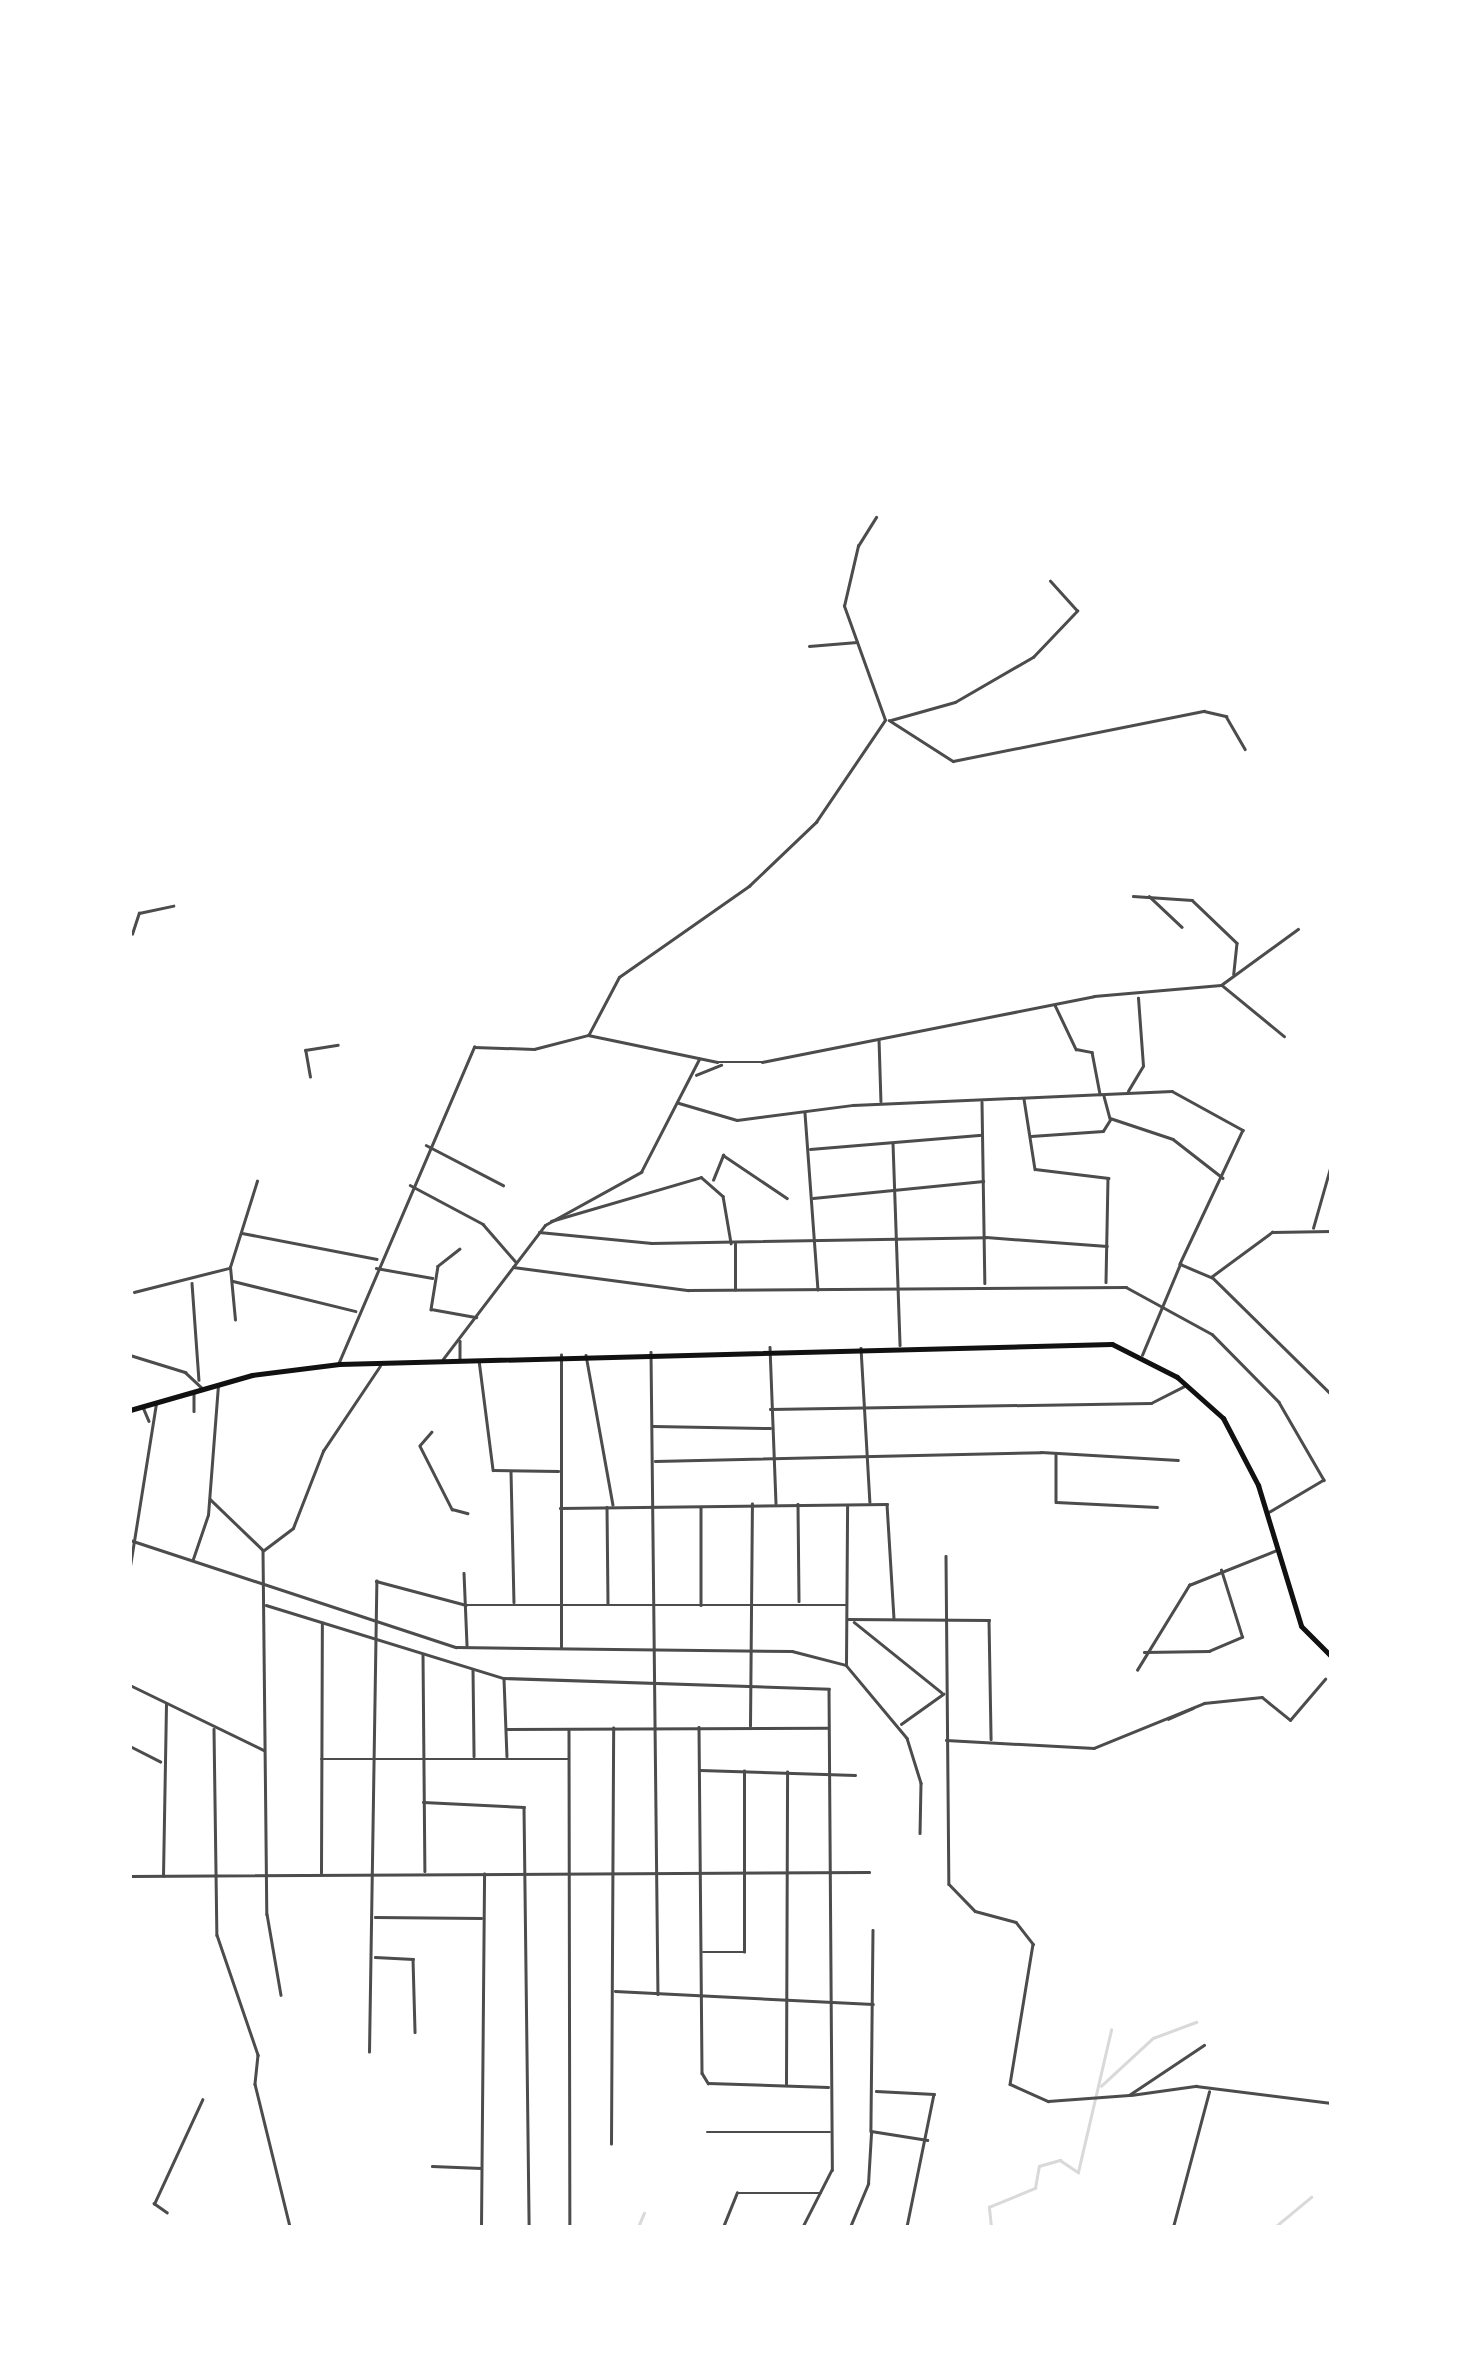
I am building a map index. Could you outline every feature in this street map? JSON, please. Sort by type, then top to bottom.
[{"type":"highway","points":[[130,1410],[218,1384],[339,1364],[770,1347],[1098,1343],[1142,1355],[1188,1384],[1234,1434],[1268,1513],[1301,1626],[1331,1656]]},
{"type":"street","points":[[876,518],[845,596],[887,720],[953,761],[1204,711],[1226,716],[1245,750]]},
{"type":"street","points":[[588,1035],[619,976],[749,886],[816,822],[887,720],[955,702],[1033,656],[1077,611],[1050,582]]},
{"type":"street","points":[[809,646],[859,642]]},
{"type":"street","points":[[1132,896],[1183,894],[1228,932],[1239,953],[1234,976]]},
{"type":"street","points":[[1148,896],[1182,926]]},
{"type":"street","points":[[132,934],[138,913],[172,906]]},
{"type":"street","points":[[694,1075],[726,1063],[798,1054],[1054,1004],[1221,985],[1298,929]]},
{"type":"street","points":[[1221,985],[1284,1036]]},
{"type":"street","points":[[1128,1094],[1128,1078],[1143,1066],[1138,996]]},
{"type":"street","points":[[1030,1136],[1103,1131],[1110,1118],[1092,1052],[1076,1049],[1054,1004]]},
{"type":"street","points":[[339,1364],[374,1268],[468,1052],[588,1035],[726,1063]]},
{"type":"street","points":[[880,1038],[881,1104]]},
{"type":"street","points":[[310,1077],[305,1050],[338,1045]]},
{"type":"street","points":[[443,1360],[538,1232],[549,1222],[624,1185],[646,1166],[700,1058]]},
{"type":"street","points":[[679,1103],[738,1120],[881,1104],[1172,1091],[1241,1128],[1223,1178],[1180,1264],[1142,1355]]},
{"type":"street","points":[[1023,1098],[1039,1172],[1108,1177],[1106,1282]]},
{"type":"street","points":[[982,1102],[986,1285]]},
{"type":"street","points":[[804,1112],[818,1290]]},
{"type":"street","points":[[1110,1118],[1173,1139],[1223,1178]]},
{"type":"street","points":[[808,1150],[983,1135]]},
{"type":"street","points":[[893,1143],[900,1345]]},
{"type":"street","points":[[426,1145],[503,1184]]},
{"type":"street","points":[[735,1290],[733,1243],[712,1182],[724,1155],[787,1198]]},
{"type":"street","points":[[1313,1230],[1331,1165]]},
{"type":"street","points":[[549,1222],[628,1192],[691,1177],[712,1182]]},
{"type":"street","points":[[235,1320],[230,1267],[257,1181]]},
{"type":"street","points":[[811,1198],[983,1181]]},
{"type":"street","points":[[410,1184],[483,1224],[515,1264],[555,1278],[735,1290],[1106,1282],[1164,1305],[1261,1378],[1323,1477],[1268,1513]]},
{"type":"street","points":[[624,1185],[628,1192]]},
{"type":"street","points":[[1211,1277],[1252,1240],[1313,1230],[1331,1231]]},
{"type":"street","points":[[538,1232],[733,1243],[986,1237],[1107,1246]]},
{"type":"street","points":[[241,1233],[378,1260]]},
{"type":"street","points":[[460,1249],[434,1278],[434,1313],[477,1317]]},
{"type":"street","points":[[1180,1264],[1211,1277],[1331,1394]]},
{"type":"street","points":[[134,1292],[192,1284],[230,1267]]},
{"type":"street","points":[[374,1268],[434,1278]]},
{"type":"street","points":[[233,1281],[357,1311]]},
{"type":"street","points":[[192,1284],[204,1390]]},
{"type":"street","points":[[460,1340],[460,1359]]},
{"type":"street","points":[[770,1347],[776,1504]]},
{"type":"street","points":[[861,1348],[870,1504]]},
{"type":"street","points":[[651,1352],[658,1994]]},
{"type":"street","points":[[586,1354],[613,1506]]},
{"type":"street","points":[[130,1355],[200,1380]]},
{"type":"street","points":[[560,1649],[561,1355]]},
{"type":"street","points":[[478,1358],[492,1469],[559,1472]]},
{"type":"street","points":[[263,1550],[278,1547],[292,1528],[323,1450],[381,1362]]},
{"type":"street","points":[[192,1560],[210,1499],[218,1384]]},
{"type":"street","points":[[770,1409],[1151,1403],[1188,1384]]},
{"type":"street","points":[[194,1393],[194,1411]]},
{"type":"street","points":[[130,1566],[149,1423],[157,1402]]},
{"type":"street","points":[[144,1407],[149,1423]]},
{"type":"street","points":[[652,1426],[772,1428]]},
{"type":"street","points":[[432,1432],[420,1446],[452,1509],[467,1513]]},
{"type":"street","points":[[653,1460],[1056,1452],[1178,1460]]},
{"type":"street","points":[[1056,1452],[1056,1502],[1156,1507]]},
{"type":"street","points":[[512,1471],[514,1604]]},
{"type":"street","points":[[210,1499],[263,1550],[267,1873],[281,1995]]},
{"type":"street","points":[[750,1727],[747,1604],[752,1504]]},
{"type":"street","points":[[798,1504],[799,1602]]},
{"type":"street","points":[[846,1665],[847,1504]]},
{"type":"street","points":[[560,1508],[870,1504],[891,1511],[894,1618]]},
{"type":"street","points":[[607,1506],[608,1604]]},
{"type":"street","points":[[701,1506],[701,1605]]},
{"type":"street","points":[[130,1540],[264,1590],[467,1647],[748,1651],[846,1665],[899,1725],[918,1770],[920,1833]]},
{"type":"street","points":[[1137,1670],[1142,1652],[1189,1584],[1278,1550]]},
{"type":"street","points":[[946,1556],[942,1693],[949,1884],[974,1911],[1016,1922],[1033,1944],[1010,2084],[1033,2099],[1210,2091],[1331,2103]]},
{"type":"street","points":[[1142,1652],[1209,1651],[1242,1638],[1221,1570]]},
{"type":"street","points":[[464,1573],[467,1647]]},
{"type":"street","points":[[368,2052],[374,1957],[372,1623],[378,1581],[466,1604],[846,1605]]},
{"type":"street","points":[[266,1605],[504,1678],[828,1689],[833,1872],[830,2132],[822,2193],[803,2227]]},
{"type":"street","points":[[853,1622],[894,1618],[990,1621],[992,1741]]},
{"type":"street","points":[[847,1619],[942,1693]]},
{"type":"street","points":[[321,1874],[322,1622]]},
{"type":"street","points":[[422,1654],[425,1873]]},
{"type":"street","points":[[473,1668],[474,1757]]},
{"type":"street","points":[[504,1678],[507,1758]]},
{"type":"street","points":[[945,1740],[1094,1748],[1195,1708],[1262,1697],[1290,1720],[1325,1679]]},
{"type":"street","points":[[130,1685],[214,1729],[266,1750]]},
{"type":"street","points":[[899,1725],[942,1693]]},
{"type":"street","points":[[163,1876],[166,1704]]},
{"type":"street","points":[[612,2144],[613,1728]]},
{"type":"street","points":[[699,1728],[700,1996],[706,2080],[829,2087]]},
{"type":"street","points":[[506,1729],[828,1728]]},
{"type":"street","points":[[214,1729],[214,1874],[219,1948],[255,2043],[256,2084],[290,2227]]},
{"type":"street","points":[[569,1729],[570,2227]]},
{"type":"street","points":[[130,1746],[162,1762]]},
{"type":"street","points":[[319,1759],[569,1759]]},
{"type":"street","points":[[699,1770],[855,1775]]},
{"type":"street","points":[[702,1952],[744,1952],[744,1770]]},
{"type":"street","points":[[786,2086],[787,1772]]},
{"type":"street","points":[[424,1802],[522,1803],[531,2151],[529,2227]]},
{"type":"street","points":[[130,1876],[869,1872]]},
{"type":"street","points":[[481,2227],[484,1873]]},
{"type":"street","points":[[373,1917],[484,1919]]},
{"type":"street","points":[[850,2227],[868,2184],[876,2091],[874,1930]]},
{"type":"street","points":[[374,1957],[413,1959],[416,2032]]},
{"type":"street","points":[[614,1991],[873,2004]]},
{"type":"street","points":[[1129,2095],[1204,2045]]},
{"type":"street","points":[[876,2091],[934,2094],[907,2227]]},
{"type":"street","points":[[1173,2227],[1210,2091]]},
{"type":"street","points":[[167,2213],[154,2204],[202,2100]]},
{"type":"street","points":[[871,2131],[927,2140]]},
{"type":"street","points":[[707,2132],[830,2132]]},
{"type":"street","points":[[432,2166],[482,2168]]},
{"type":"street","points":[[714,2226],[722,2227],[737,2193],[822,2193]]},
{"type":"waterway","points":[[1101,2086],[1153,2038],[1196,2022]]},
{"type":"waterway","points":[[991,2227],[989,2207],[1035,2188],[1039,2166],[1060,2160],[1078,2172],[1111,2030]]},
{"type":"waterway","points":[[1275,2227],[1311,2197]]},
{"type":"waterway","points":[[638,2227],[644,2213]]}]
